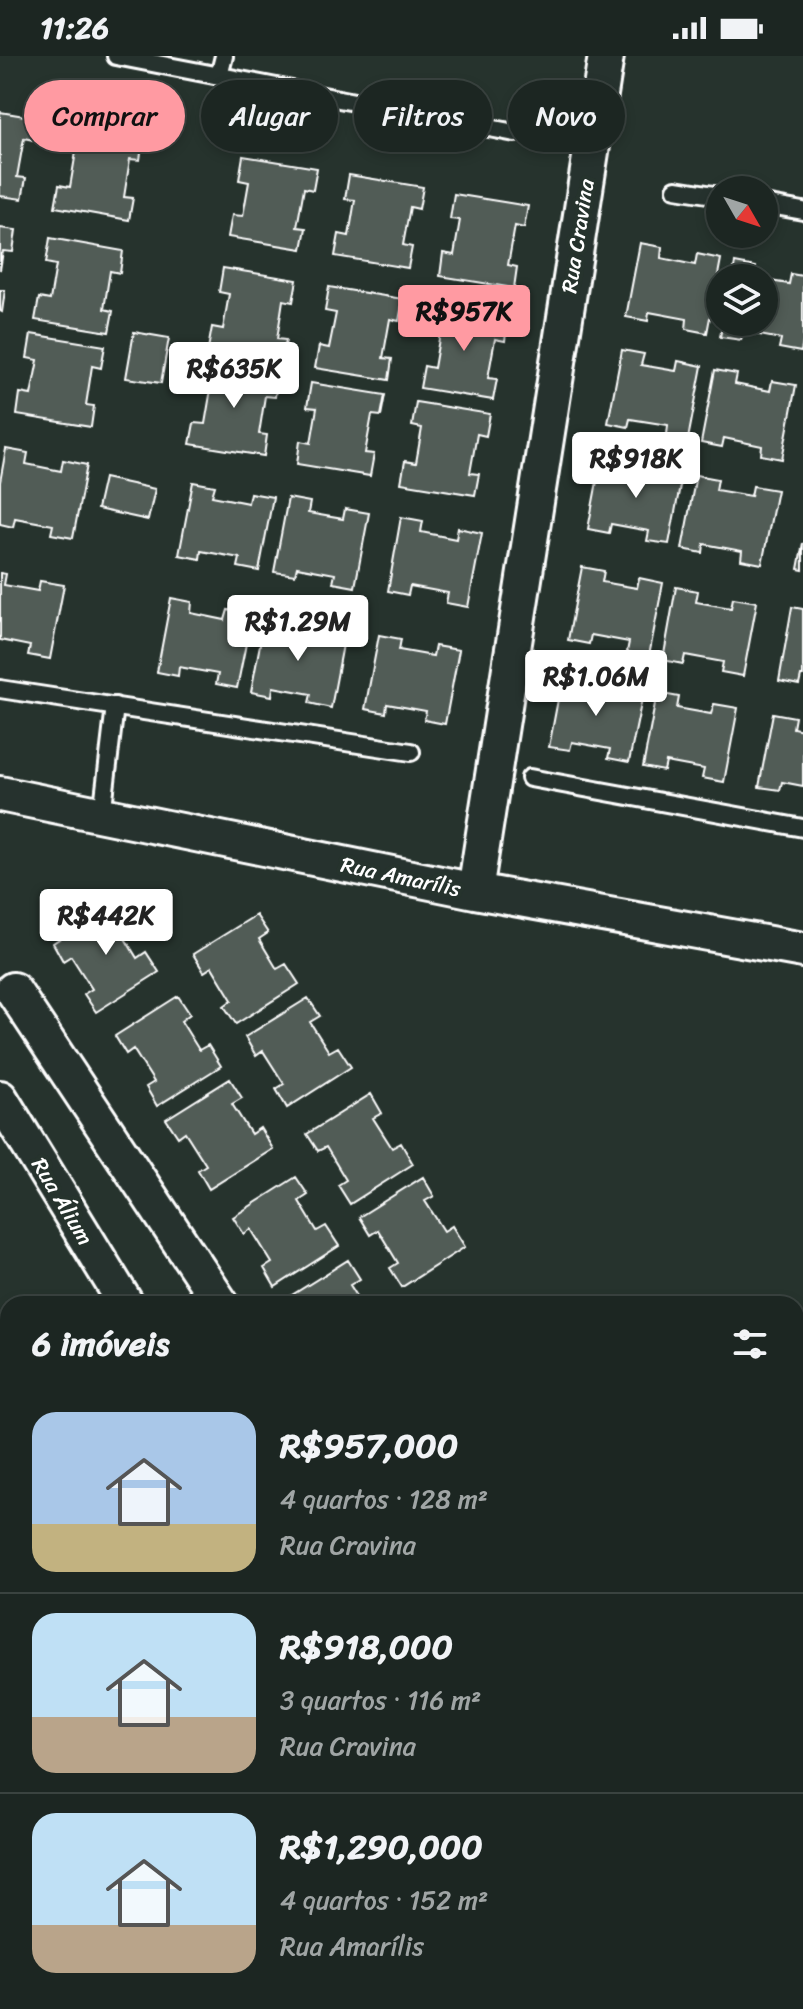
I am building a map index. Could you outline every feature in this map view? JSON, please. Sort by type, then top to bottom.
[{"type":"street","name":"Rua Cravina","points":[[475,891],[606,56]]},
{"type":"street","name":"Rua Amarílis","points":[[0,794],[475,891],[803,950]]},
{"type":"street","points":[[13,990],[216,1296]]},
{"type":"street","name":"Rua Álium","points":[[0,1098],[121,1296]]},
{"type":"lane","points":[[116,56],[508,132]]},
{"type":"lane","points":[[219,76],[224,56]]},
{"type":"lane","points":[[676,189],[706,194]]},
{"type":"lane","points":[[778,207],[803,211]]},
{"type":"lane","points":[[0,689],[411,752]]},
{"type":"lane","points":[[102,815],[115,706]]},
{"type":"lane","points":[[530,778],[803,828]]},
{"type":"building","points":[[0,112],[24,116],[24,138],[17,177],[26,178],[22,199],[0,196]]},
{"type":"building","points":[[76,152],[141,152],[140,160],[130,159],[124,197],[133,198],[129,220],[55,207],[59,185],[70,187]]},
{"type":"building","points":[[243,156],[317,168],[313,190],[304,188],[297,227],[306,228],[302,249],[228,237],[232,215],[243,216],[249,182],[239,180]]},
{"type":"building","points":[[349,175],[423,187],[419,209],[410,207],[403,245],[412,247],[408,268],[335,256],[339,234],[349,236],[355,200],[345,199]]},
{"type":"building","points":[[454,194],[528,206],[524,228],[515,226],[508,265],[517,267],[514,288],[440,276],[443,253],[454,255],[460,220],[450,219]]},
{"type":"building","points":[[0,228],[16,230],[13,252],[3,251],[0,270]]},
{"type":"building","points":[[50,238],[123,251],[120,273],[110,271],[104,309],[113,311],[109,332],[35,320],[39,298],[50,300],[56,265],[46,263]]},
{"type":"building","points":[[640,243],[662,247],[661,258],[695,265],[697,254],[721,259],[720,264],[706,264],[706,333],[686,329],[687,319],[649,312],[648,321],[626,317]]},
{"type":"building","points":[[223,268],[297,280],[293,302],[283,300],[277,339],[286,340],[282,361],[208,349],[212,327],[223,329],[229,294],[219,292]]},
{"type":"building","points":[[791,274],[803,276],[801,352],[779,348],[781,339],[765,336],[778,336],[778,282],[789,284]]},
{"type":"building","points":[[329,287],[403,299],[399,321],[390,319],[383,358],[392,359],[389,380],[315,368],[319,346],[329,348],[336,313],[325,311]]},
{"type":"building","points":[[0,290],[5,290],[2,312],[0,311]]},
{"type":"building","points":[[434,307],[508,319],[505,341],[495,339],[488,378],[497,379],[493,400],[420,388],[424,366],[434,368],[440,333],[430,331]]},
{"type":"building","points":[[134,332],[169,338],[161,383],[126,378]]},
{"type":"building","points":[[31,334],[105,346],[101,368],[92,366],[86,405],[94,406],[91,427],[17,415],[20,393],[31,395],[38,360],[27,358]]},
{"type":"building","points":[[720,336],[742,336],[741,340]]},
{"type":"building","points":[[622,350],[644,354],[641,365],[676,371],[678,361],[702,366],[688,439],[667,435],[668,425],[630,419],[628,427],[608,423]]},
{"type":"building","points":[[204,363],[278,376],[275,397],[265,396],[259,434],[267,435],[264,456],[190,444],[194,423],[205,424],[211,389],[200,388]]},
{"type":"building","points":[[715,370],[737,374],[735,384],[770,391],[772,381],[796,385],[782,459],[761,455],[762,446],[724,438],[722,447],[701,443]]},
{"type":"building","points":[[311,383],[385,395],[381,416],[372,415],[365,453],[374,454],[370,476],[297,464],[300,441],[311,443],[317,408],[307,407]]},
{"type":"building","points":[[416,402],[490,414],[486,436],[477,434],[470,473],[479,474],[475,495],[401,483],[405,461],[416,463],[422,428],[412,426]]},
{"type":"building","points":[[6,449],[28,453],[26,464],[61,471],[63,460],[87,465],[73,538],[51,534],[53,525],[15,518],[13,527],[0,524],[0,482]]},
{"type":"building","points":[[602,455],[624,459],[622,470],[656,476],[658,466],[683,470],[669,544],[647,541],[649,531],[611,524],[609,533],[588,529]]},
{"type":"building","points":[[696,475],[718,479],[716,490],[751,496],[753,486],[777,490],[762,564],[741,560],[742,551],[704,544],[703,553],[682,549]]},
{"type":"building","points":[[104,478],[155,489],[148,520],[97,509]]},
{"type":"building","points":[[193,482],[215,486],[212,496],[248,503],[250,493],[273,497],[259,571],[238,567],[240,558],[201,551],[200,559],[179,555]]},
{"type":"building","points":[[288,498],[310,502],[308,513],[343,519],[345,509],[369,513],[355,587],[333,583],[335,574],[297,567],[295,575],[274,572]]},
{"type":"building","points":[[401,517],[423,521],[421,532],[456,539],[458,528],[482,533],[468,607],[446,603],[448,593],[410,586],[408,595],[388,591]]},
{"type":"building","points":[[803,543],[803,570],[798,569]]},
{"type":"building","points":[[582,567],[604,571],[602,582],[637,588],[639,578],[663,583],[649,656],[627,652],[629,642],[591,635],[589,644],[568,640]]},
{"type":"building","points":[[0,573],[6,574],[4,585],[38,591],[40,581],[64,585],[50,659],[28,655],[30,646],[0,640]]},
{"type":"building","points":[[676,587],[698,591],[696,602],[731,608],[733,598],[757,602],[743,676],[721,672],[723,662],[685,655],[683,664],[663,660]]},
{"type":"building","points":[[171,598],[192,602],[191,613],[225,620],[228,610],[252,614],[237,688],[216,684],[218,674],[179,667],[178,676],[157,672]]},
{"type":"building","points":[[792,607],[803,609],[803,676],[799,685],[779,681]]},
{"type":"building","points":[[265,618],[287,622],[285,633],[320,639],[322,629],[345,634],[331,708],[309,703],[311,694],[273,687],[272,696],[251,692]]},
{"type":"building","points":[[379,635],[401,639],[399,650],[433,656],[435,646],[459,650],[445,724],[424,720],[426,711],[387,704],[386,713],[365,709]]},
{"type":"building","points":[[563,673],[585,677],[583,688],[618,695],[620,685],[644,689],[629,762],[608,758],[610,749],[572,742],[570,750],[549,747]]},
{"type":"building","points":[[657,693],[679,697],[677,708],[711,714],[714,704],[738,708],[724,782],[702,778],[704,769],[666,762],[664,771],[643,767]]},
{"type":"building","points":[[773,713],[795,717],[793,728],[803,730],[803,786],[782,782],[780,790],[759,787]]},
{"type":"building","points":[[116,902],[128,922],[118,927],[137,958],[146,952],[159,972],[96,1012],[84,994],[92,989],[71,956],[63,961],[53,943]]},
{"type":"building","points":[[256,915],[268,933],[259,939],[277,969],[286,964],[299,984],[236,1024],[224,1006],[232,1000],[212,967],[204,972],[193,954]]},
{"type":"building","points":[[178,996],[190,1014],[181,1021],[199,1050],[208,1045],[221,1066],[157,1106],[146,1087],[154,1082],[133,1049],[126,1054],[115,1036]]},
{"type":"building","points":[[308,998],[320,1016],[310,1022],[329,1052],[338,1047],[351,1067],[287,1108],[276,1089],[284,1084],[263,1051],[256,1056],[245,1037]]},
{"type":"building","points":[[230,1079],[242,1098],[232,1104],[251,1134],[260,1128],[273,1149],[209,1189],[198,1170],[206,1165],[185,1132],[178,1137],[166,1119]]},
{"type":"building","points":[[371,1094],[382,1113],[373,1118],[392,1148],[401,1143],[413,1164],[350,1204],[338,1185],[346,1180],[326,1147],[318,1151],[307,1134]]},
{"type":"building","points":[[296,1177],[308,1195],[299,1201],[317,1231],[326,1226],[339,1246],[275,1287],[264,1268],[272,1263],[251,1229],[244,1234],[233,1217]]},
{"type":"building","points":[[423,1177],[434,1196],[425,1201],[444,1231],[452,1226],[465,1247],[402,1287],[390,1268],[398,1263],[378,1230],[370,1235],[359,1217]]},
{"type":"building","points":[[348,1260],[360,1279],[350,1285],[357,1296],[290,1296]]}]
